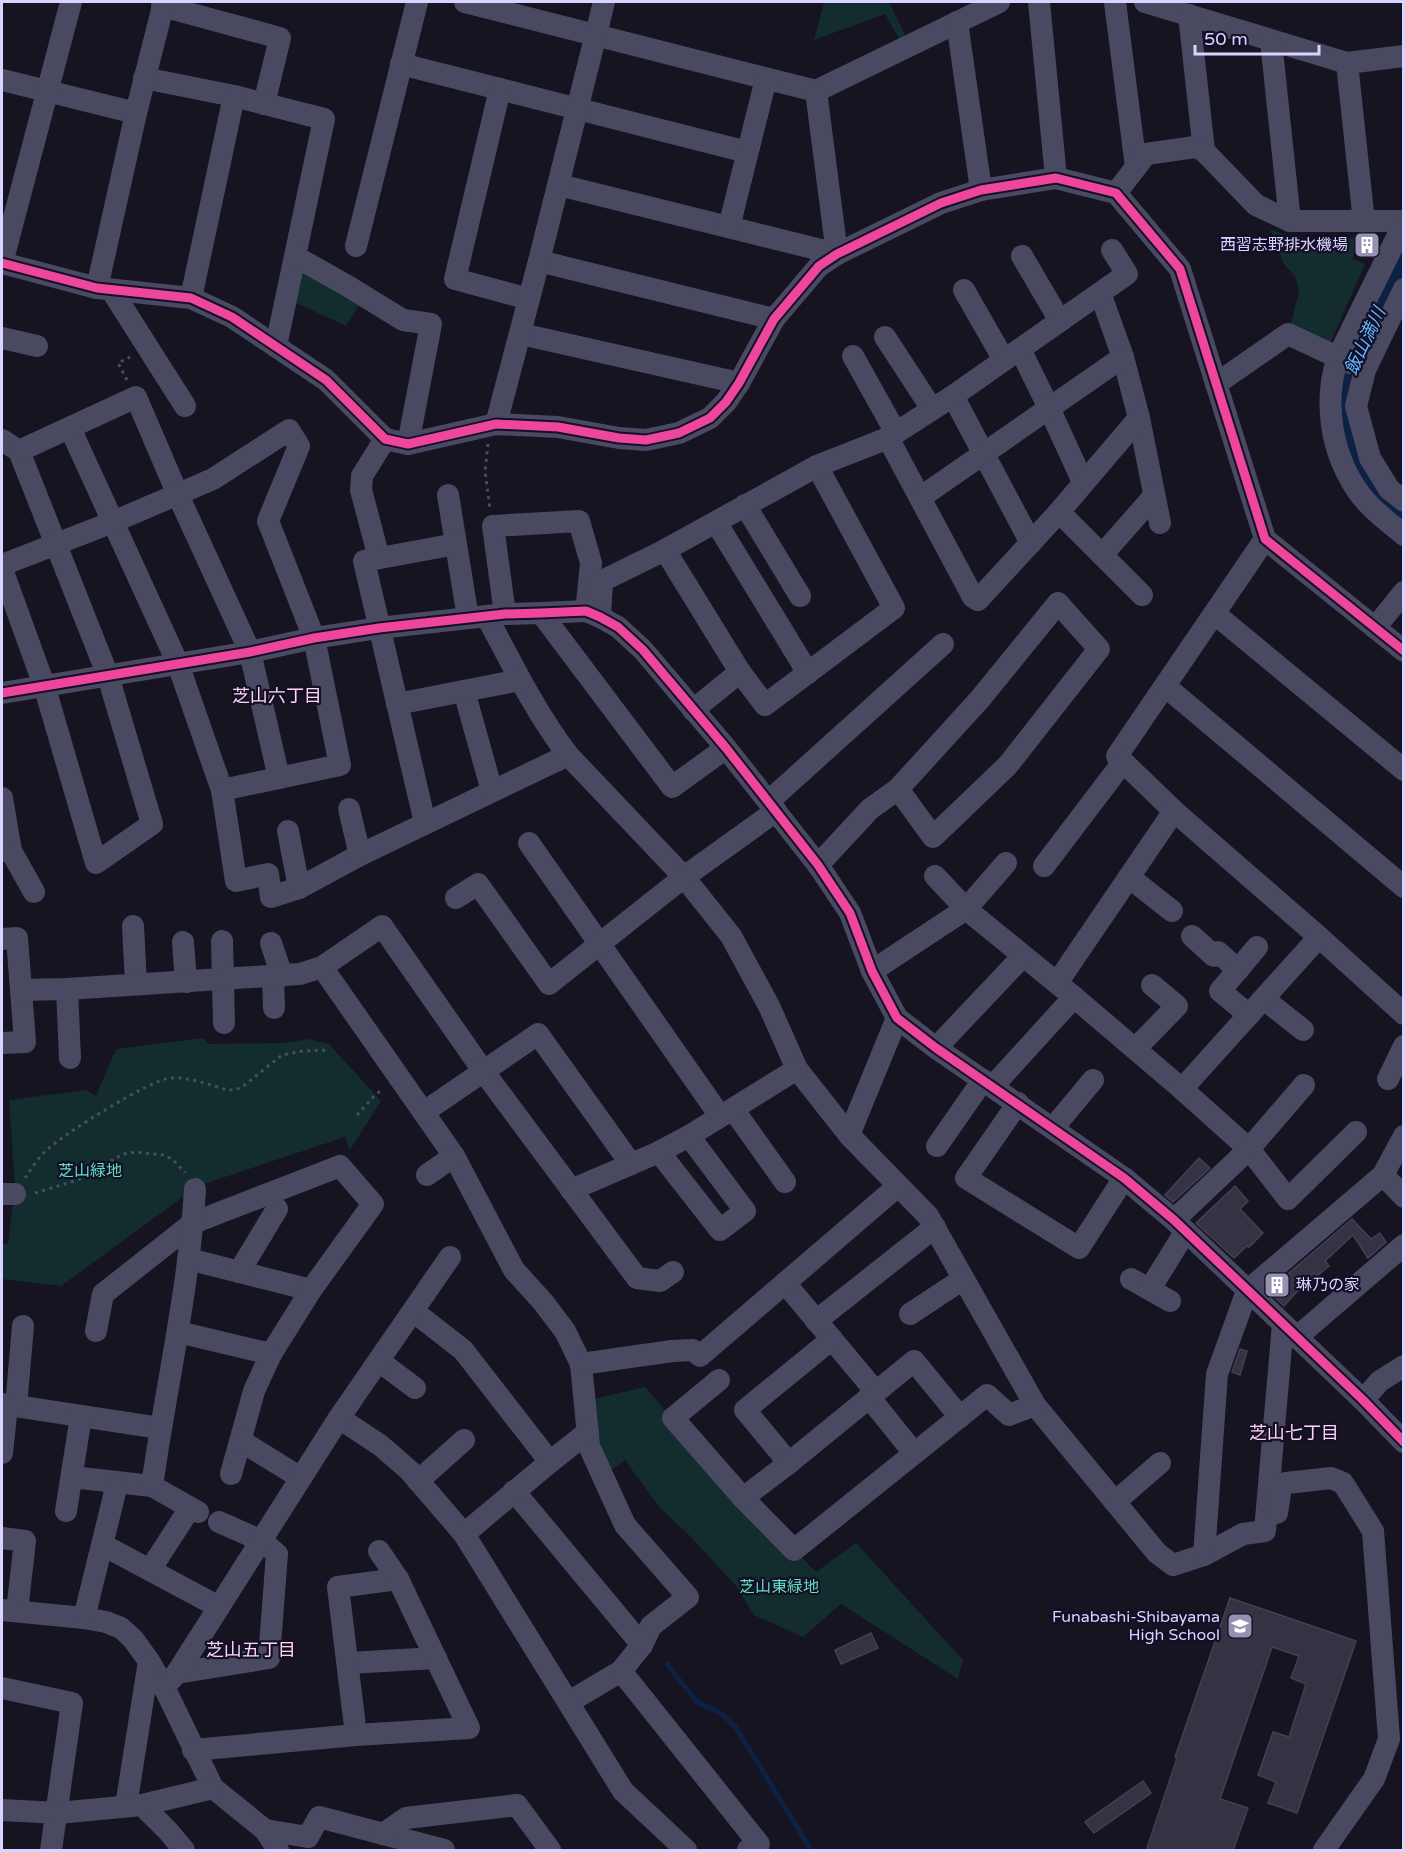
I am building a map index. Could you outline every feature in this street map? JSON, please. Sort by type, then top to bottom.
[{"type":"street","points":[[71,2],[2,263],[104,290],[191,298],[232,316],[326,380],[385,439],[408,444],[493,424],[558,428],[646,440],[679,433],[710,418],[726,402],[774,319],[819,266],[837,254],[940,203],[981,190],[1056,178],[1116,193],[1180,269],[1265,539],[1404,651]]},
{"type":"street","points":[[356,246],[417,2]]},
{"type":"street","points":[[465,2],[816,91],[999,2]]},
{"type":"street","points":[[493,424],[521,334],[604,2]]},
{"type":"street","points":[[1039,2],[1056,178]]},
{"type":"street","points":[[1115,2],[1136,167]]},
{"type":"street","points":[[1144,2],[1347,63],[1404,56]]},
{"type":"street","points":[[185,406],[104,290],[135,114],[163,4],[280,38],[264,104]]},
{"type":"street","points":[[1189,15],[1204,151]]},
{"type":"street","points":[[957,22],[981,190]]},
{"type":"street","points":[[1271,40],[1290,221]]},
{"type":"street","points":[[1347,63],[1364,222]]},
{"type":"street","points":[[401,64],[747,152]]},
{"type":"street","points":[[144,78],[234,96],[324,119],[276,346]]},
{"type":"street","points":[[729,227],[766,79]]},
{"type":"street","points":[[2,80],[135,114]]},
{"type":"street","points":[[500,89],[455,279],[529,299]]},
{"type":"street","points":[[816,91],[837,254]]},
{"type":"street","points":[[191,298],[234,96]]},
{"type":"street","points":[[1116,193],[1146,154],[1195,147],[1204,151],[1256,205],[1290,221],[1404,222],[1352,364],[1356,406],[1370,458],[1389,489],[1404,501]]},
{"type":"street","points":[[559,185],[837,254]]},
{"type":"street","points":[[593,614],[602,581],[665,550],[817,466],[892,436],[1012,355],[1127,274],[1112,250]]},
{"type":"street","points":[[1022,256],[1060,321]]},
{"type":"street","points":[[296,257],[403,320],[431,324],[408,444]]},
{"type":"street","points":[[539,261],[774,319]]},
{"type":"street","points":[[1404,289],[1352,364],[1333,378],[1330,404],[1337,450],[1357,490],[1373,508],[1404,535]]},
{"type":"street","points":[[964,290],[1049,408],[1083,482]]},
{"type":"street","points":[[1100,293],[1123,357],[1160,523]]},
{"type":"street","points":[[521,334],[739,383]]},
{"type":"street","points":[[1216,384],[1288,334],[1352,364]]},
{"type":"street","points":[[885,337],[932,409]]},
{"type":"street","points":[[2,338],[37,346]]},
{"type":"street","points":[[853,356],[921,497],[973,597],[978,600],[1032,543],[1138,418]]},
{"type":"street","points":[[921,497],[1123,357]]},
{"type":"street","points":[[953,396],[1032,543]]},
{"type":"street","points":[[222,790],[279,778],[340,765],[314,638],[268,521],[299,447],[289,430],[213,479],[178,495],[114,522],[55,544],[2,567],[44,685],[96,863],[152,824],[108,676],[55,544],[10,445],[70,428],[136,397],[178,495],[250,651],[279,778]]},
{"type":"street","points":[[70,428],[178,664],[222,790],[236,881],[268,874],[271,897],[299,888],[360,855],[568,755]]},
{"type":"street","points":[[379,558],[361,490],[362,476],[385,439]]},
{"type":"street","points":[[665,550],[740,672],[765,705],[894,608],[817,466]]},
{"type":"street","points":[[448,495],[456,544],[487,617],[520,680],[555,737],[568,755],[684,877],[731,936],[769,1006],[797,1069],[849,1136],[928,1216],[1035,1405],[1157,1553],[1173,1565],[1204,1555],[1242,1534],[1265,1531],[1275,1527],[1281,1487],[1286,1483],[1331,1478],[1343,1483],[1373,1531],[1389,1739],[1374,1779],[1324,1851]]},
{"type":"street","points":[[1102,555],[1154,496]]},
{"type":"street","points":[[745,505],[800,596]]},
{"type":"street","points":[[1059,512],[1142,595]]},
{"type":"street","points":[[487,617],[492,526],[579,521],[591,563],[593,614]]},
{"type":"street","points":[[716,522],[808,673]]},
{"type":"street","points":[[1265,539],[1117,756],[1174,811],[1404,1014]]},
{"type":"street","points":[[425,823],[364,561],[456,544]]},
{"type":"street","points":[[1375,628],[1404,592]]},
{"type":"street","points":[[818,865],[870,809],[898,789],[980,699],[1058,603],[1099,649],[1008,765],[933,837],[898,789]]},
{"type":"street","points":[[541,612],[672,787],[726,748]]},
{"type":"street","points":[[2,693],[379,628],[541,612],[593,614],[618,627],[644,650],[726,748],[818,865],[850,913],[872,971],[897,1018],[936,1048],[1124,1178],[1180,1226],[1404,1442]]},
{"type":"street","points":[[1215,614],[1404,770]]},
{"type":"street","points":[[456,898],[478,884],[549,984],[772,806],[943,644]]},
{"type":"street","points":[[693,710],[740,672]]},
{"type":"street","points":[[397,704],[520,680]]},
{"type":"street","points":[[1165,686],[1404,886]]},
{"type":"street","points":[[464,691],[492,791]]},
{"type":"street","points":[[1044,866],[1124,762]]},
{"type":"street","points":[[2,798],[6,851],[34,892]]},
{"type":"street","points":[[349,809],[360,855]]},
{"type":"street","points":[[1057,982],[1174,811]]},
{"type":"street","points":[[288,831],[299,888]]},
{"type":"street","points":[[529,843],[600,944],[726,1112],[785,1182]]},
{"type":"street","points":[[872,971],[966,909],[1006,863]]},
{"type":"street","points":[[934,876],[966,909],[1057,982],[1249,1149],[1288,1199],[1356,1132]]},
{"type":"street","points":[[1129,877],[1172,911]]},
{"type":"street","points":[[133,926],[136,984]]},
{"type":"street","points":[[21,990],[300,974],[322,967],[382,926],[484,1072],[637,1278],[660,1281],[673,1272]]},
{"type":"street","points":[[1192,936],[1214,956],[1218,952],[1238,970]]},
{"type":"street","points":[[1182,1089],[1319,937]]},
{"type":"street","points":[[2,939],[17,938],[25,1042],[2,1042]]},
{"type":"street","points":[[222,941],[224,1023]]},
{"type":"street","points":[[183,942],[186,982]]},
{"type":"street","points":[[271,943],[278,976],[274,1008]]},
{"type":"street","points":[[1249,1015],[1220,991],[1257,947]]},
{"type":"street","points":[[936,1048],[1023,956]]},
{"type":"street","points":[[322,967],[454,1156],[514,1270],[565,1331],[581,1364],[589,1446],[625,1525],[688,1597],[651,1626],[642,1645],[621,1671],[569,1702]]},
{"type":"street","points":[[1135,1049],[1177,1006],[1152,985]]},
{"type":"street","points":[[67,989],[70,1058]]},
{"type":"street","points":[[937,1146],[988,1083],[1074,997]]},
{"type":"street","points":[[1264,999],[1303,1030]]},
{"type":"street","points":[[849,1136],[897,1018]]},
{"type":"street","points":[[424,1112],[538,1034],[631,1164]]},
{"type":"street","points":[[1388,1079],[1404,1046]]},
{"type":"street","points":[[571,1190],[659,1152],[689,1136],[797,1069]]},
{"type":"street","points":[[1053,1128],[1093,1080]]},
{"type":"street","points":[[1170,1301],[1141,1284],[1180,1226],[1304,1085]]},
{"type":"street","points":[[1017,1103],[966,1178],[1079,1248],[1124,1178]]},
{"type":"street","points":[[659,1152],[720,1230],[746,1211],[689,1136]]},
{"type":"street","points":[[1204,1555],[1217,1374],[1247,1291],[1383,1175],[1404,1136]]},
{"type":"street","points":[[427,1175],[454,1156]]},
{"type":"street","points":[[96,1331],[103,1294],[193,1223],[340,1166],[373,1204],[311,1290],[271,1354],[254,1391],[231,1474]]},
{"type":"street","points":[[1383,1175],[1404,1197]]},
{"type":"street","points":[[581,1364],[672,1351],[693,1350],[700,1356],[898,1186]]},
{"type":"street","points":[[152,1486],[178,1332],[193,1223],[195,1189]]},
{"type":"street","points":[[239,1272],[277,1209]]},
{"type":"street","points":[[816,1321],[935,1227]]},
{"type":"street","points":[[1265,1531],[1290,1331],[1404,1245]]},
{"type":"street","points":[[171,1680],[339,1418],[450,1257]]},
{"type":"street","points":[[188,1259],[311,1290]]},
{"type":"street","points":[[910,1314],[963,1279]]},
{"type":"street","points":[[785,1283],[832,1340],[914,1453]]},
{"type":"street","points":[[413,1311],[463,1350],[550,1462]]},
{"type":"street","points":[[2,1453],[8,1405],[23,1326]]},
{"type":"street","points":[[178,1332],[271,1354]]},
{"type":"street","points":[[789,1463],[745,1410],[832,1340]]},
{"type":"street","points":[[379,1361],[415,1388]]},
{"type":"street","points":[[743,1498],[914,1361],[960,1417]]},
{"type":"street","points":[[1363,1400],[1380,1381],[1404,1366]]},
{"type":"street","points":[[720,1380],[673,1418],[743,1498],[794,1550],[987,1395],[1009,1415],[1035,1405]]},
{"type":"street","points":[[8,1405],[160,1428]]},
{"type":"street","points":[[66,1511],[81,1416]]},
{"type":"street","points":[[339,1418],[380,1445],[410,1471],[464,1534],[623,1791],[686,1851]]},
{"type":"street","points":[[464,1534],[588,1432]]},
{"type":"street","points":[[418,1481],[464,1440]]},
{"type":"street","points":[[241,1441],[301,1478]]},
{"type":"street","points":[[1115,1502],[1160,1463]]},
{"type":"street","points":[[72,1477],[117,1484],[152,1486],[194,1510],[150,1570]]},
{"type":"street","points":[[84,1618],[117,1484]]},
{"type":"street","points":[[514,1491],[642,1645]]},
{"type":"street","points":[[171,1680],[269,1658],[277,1554],[262,1541],[219,1522]]},
{"type":"street","points":[[2,1538],[25,1541],[9,1611],[84,1618],[121,1628],[133,1639],[149,1661],[171,1680],[193,1750],[213,1788],[266,1830],[278,1851]]},
{"type":"street","points":[[103,1545],[219,1607]]},
{"type":"street","points":[[193,1750],[469,1728],[398,1579],[379,1551]]},
{"type":"street","points":[[356,1736],[338,1587],[398,1579]]},
{"type":"street","points":[[348,1663],[435,1658]]},
{"type":"street","points":[[149,1661],[134,1805],[165,1841],[184,1851]]},
{"type":"street","points":[[621,1671],[759,1844],[748,1851]]},
{"type":"street","points":[[2,1688],[72,1703],[51,1851]]},
{"type":"street","points":[[2,1810],[58,1813],[134,1805],[213,1788]]},
{"type":"street","points":[[383,1834],[406,1818],[517,1805],[550,1851]]},
{"type":"street","points":[[266,1830],[308,1837],[319,1817],[444,1851]]},
{"type":"path","points":[[492,526],[485,471],[493,424]]},
{"type":"path","points":[[8,1194],[57,1141],[105,1110],[162,1079],[183,1078],[236,1090],[282,1055],[329,1050]]},
{"type":"path","points":[[357,1115],[375,1095],[399,1078]]},
{"type":"path","points":[[8,1194],[40,1192],[62,1186],[78,1180],[123,1154],[135,1152],[164,1155],[173,1160],[195,1189]]},
{"type":"green space","points":[[824,2],[889,2],[905,35],[900,40],[885,14],[814,40]]},
{"type":"green space","points":[[1270,229],[1305,242],[1356,238],[1353,259],[1365,264],[1329,346],[1290,328],[1299,291],[1295,276],[1284,264]]},
{"type":"green space","points":[[302,268],[363,299],[346,326],[294,302]]},
{"type":"green space","name":"芝山緑地","points":[[203,1038],[208,1044],[284,1043],[308,1039],[329,1044],[381,1101],[350,1150],[345,1137],[198,1186],[61,1286],[2,1279],[2,1243],[8,1244],[15,1189],[9,1100],[86,1090],[96,1096],[116,1049]]},
{"type":"green space","name":"芝山東緑地","points":[[645,1387],[665,1410],[670,1421],[816,1572],[856,1543],[963,1660],[958,1679],[841,1604],[803,1637],[754,1615],[736,1586],[689,1535],[660,1508],[625,1460],[607,1473],[593,1431],[594,1399]]},
{"type":"building","points":[[1199,1158],[1210,1168],[1173,1202],[1165,1195]]},
{"type":"building","points":[[1235,1186],[1248,1201],[1240,1209],[1263,1233],[1234,1258],[1196,1223]]},
{"type":"building","points":[[1352,1219],[1371,1239],[1380,1233],[1386,1242],[1368,1258],[1353,1235],[1325,1261],[1329,1266],[1317,1276],[1314,1273],[1284,1306],[1268,1291]]},
{"type":"building","points":[[1240,1349],[1247,1351],[1240,1375],[1232,1372]]},
{"type":"building","points":[[1230,1598],[1356,1641],[1297,1813],[1268,1803],[1276,1782],[1258,1775],[1273,1732],[1289,1737],[1306,1684],[1291,1678],[1299,1656],[1272,1647],[1220,1799],[1248,1808],[1233,1851],[1146,1851],[1177,1758],[1175,1757]]},
{"type":"building","points":[[871,1633],[878,1648],[841,1664],[835,1650]]},
{"type":"building","points":[[1143,1781],[1151,1793],[1094,1833],[1085,1822]]},
{"type":"waterway","name":"飯山満川","points":[[1404,257],[1345,383],[1345,404],[1351,445],[1367,483],[1404,518]]},
{"type":"waterway","points":[[667,1664],[698,1703],[720,1713],[735,1726],[811,1850]]},
{"type":"cycle path","points":[[2,263],[97,288],[191,298],[232,317],[326,380],[385,439],[408,444],[496,424],[558,427],[619,438],[646,440],[679,433],[710,418],[726,402],[739,383],[774,319],[819,266],[837,254],[941,203],[981,190],[1056,178],[1116,193],[1180,269],[1265,539],[1404,651]]},
{"type":"cycle path","points":[[2,693],[379,628],[505,614],[586,611],[600,617],[618,627],[643,650],[726,748],[818,865],[850,913],[872,971],[897,1018],[936,1048],[1124,1178],[1174,1220],[1404,1442]]},
{"type":"place","name":"西習志野排水機場","points":[[1367,245]]},
{"type":"place","name":"琳乃の家","points":[[1277,1285]]},
{"type":"place","name":"Funabashi-Shibayama High School","points":[[1240,1626]]},
{"type":"district","name":"芝山六丁目","points":[[277,696]]},
{"type":"district","name":"芝山七丁目","points":[[1294,1433]]},
{"type":"district","name":"芝山五丁目","points":[[251,1650]]}]
